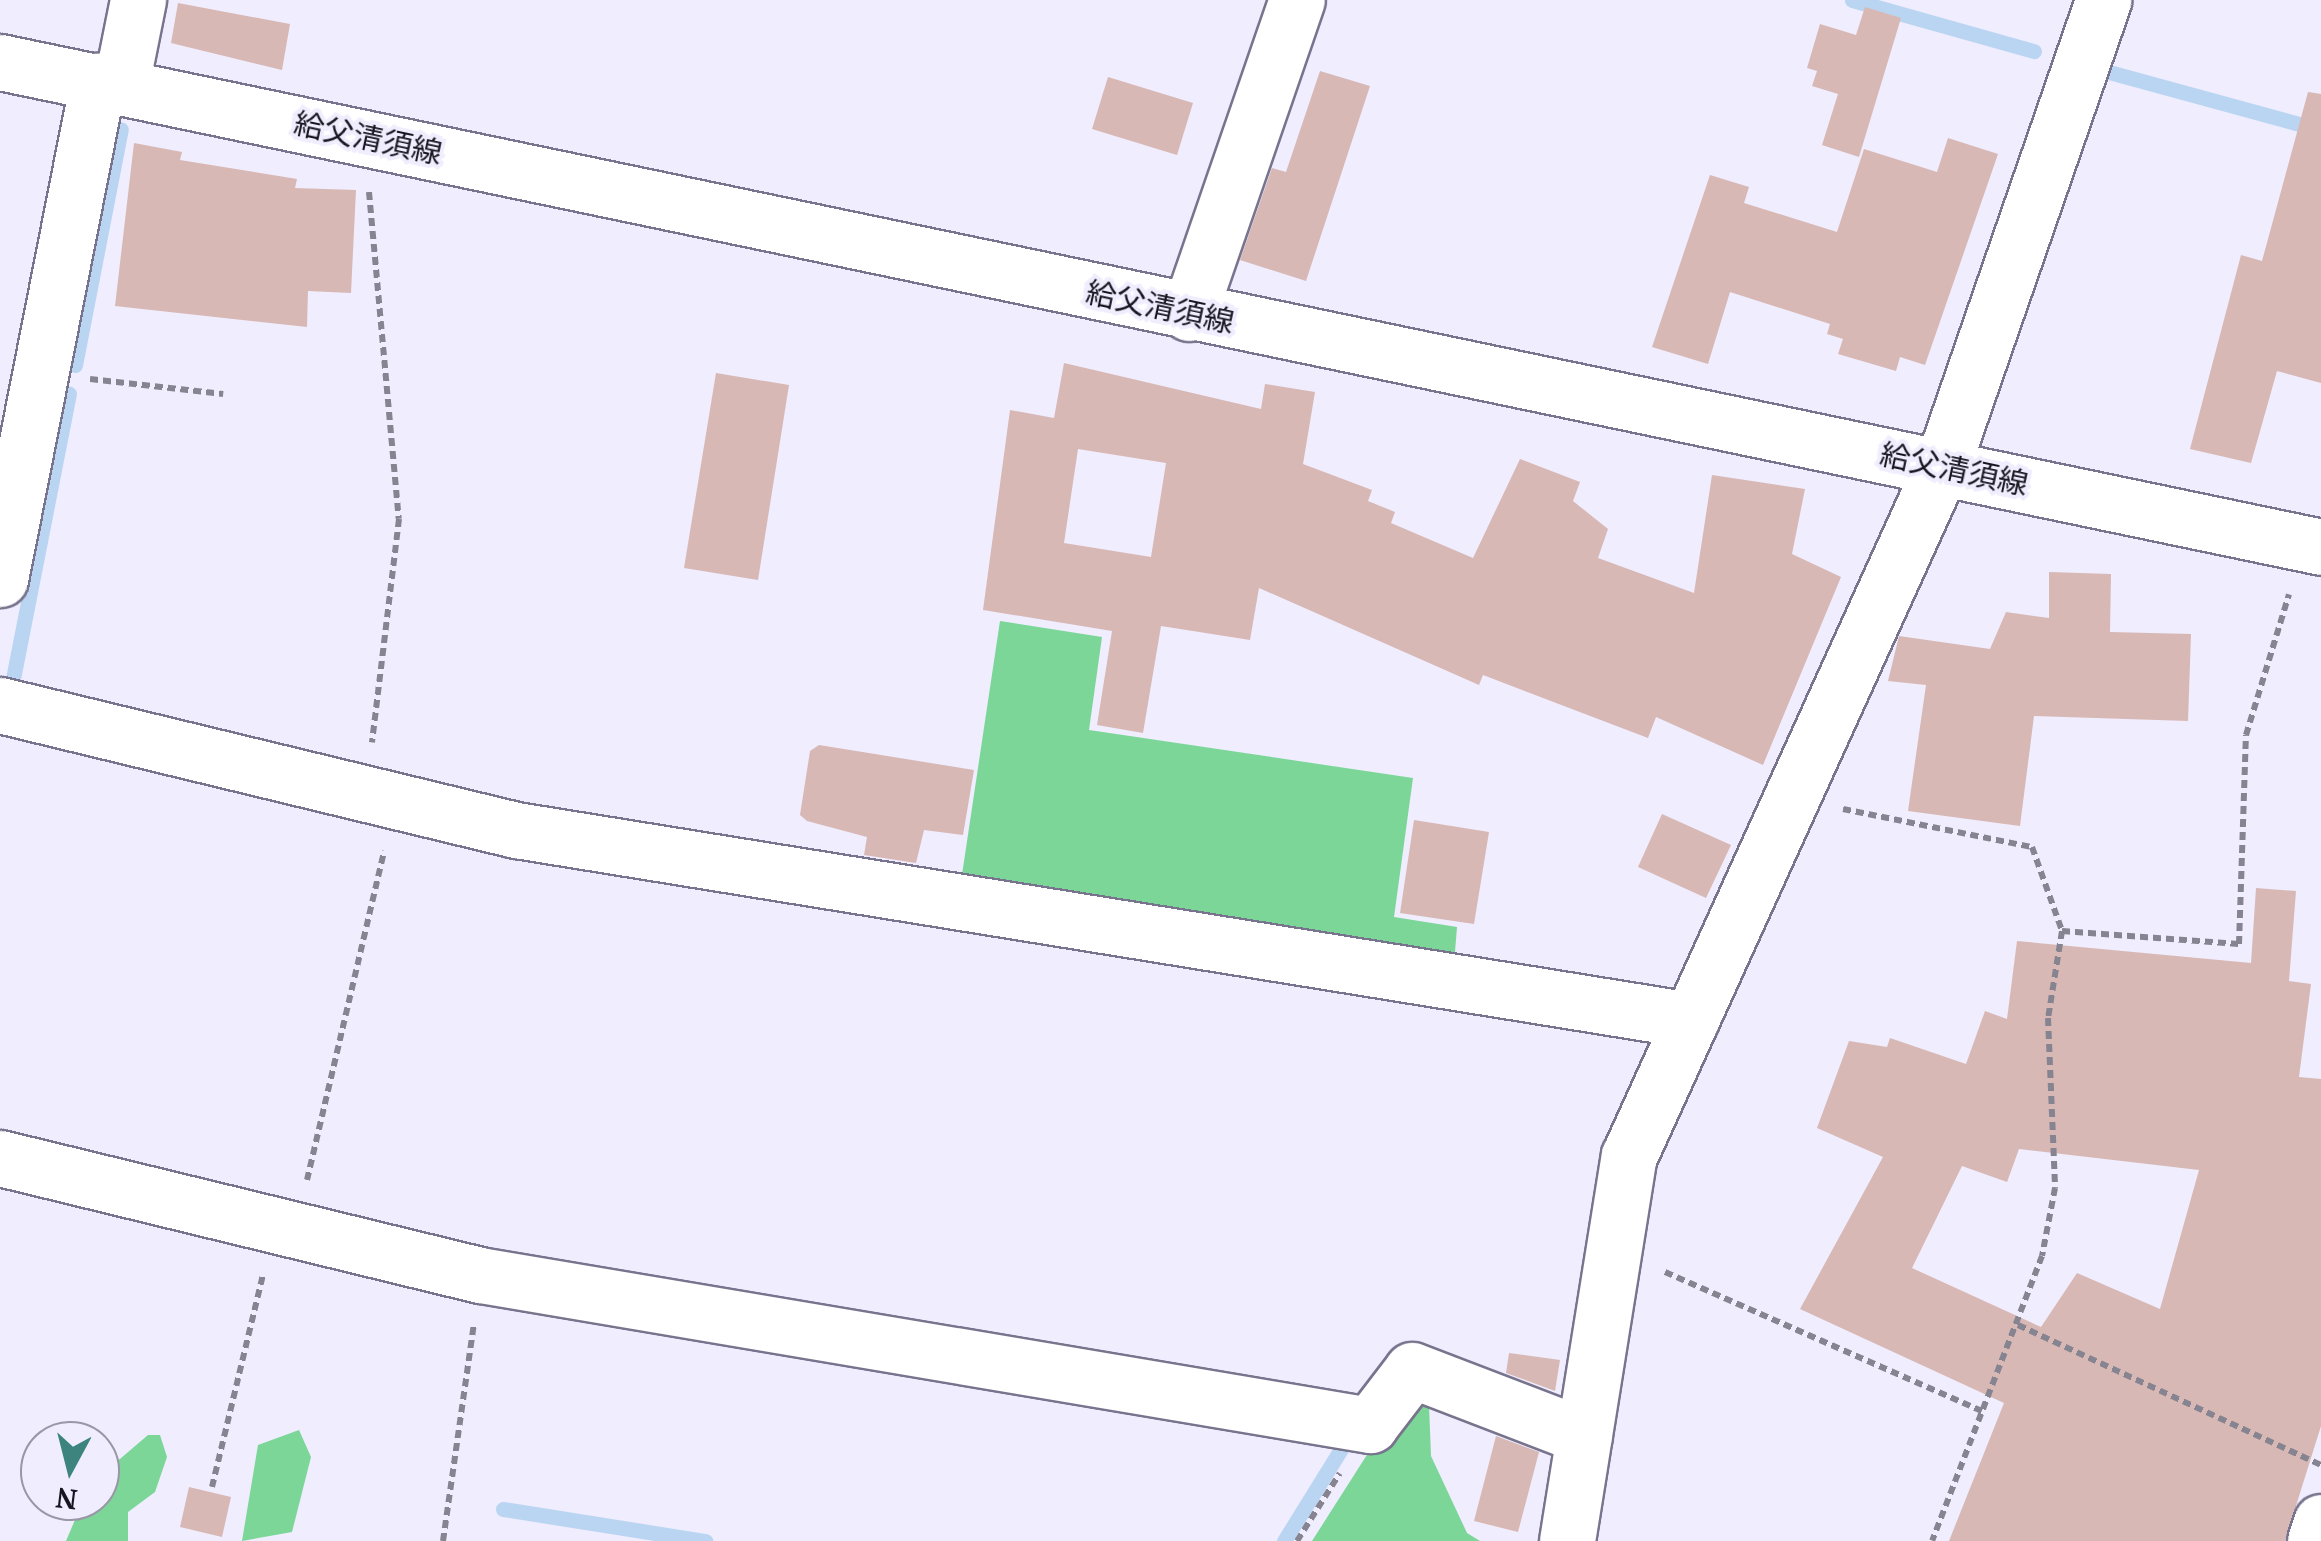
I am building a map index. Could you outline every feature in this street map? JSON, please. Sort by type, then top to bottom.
[{"type":"street","points":[[0,579],[40,374],[110,83],[138,0]]},
{"type":"street","points":[[1189,314],[1296,0]]},
{"type":"street","points":[[1567,1541],[1629,1156],[1942,466],[2103,0]]},
{"type":"street","name":"給父清須線","points":[[0,62],[1189,314],[2313,545]]},
{"type":"street","points":[[0,704],[516,830],[1691,1020]]},
{"type":"street","points":[[0,1158],[480,1275],[1370,1425],[1412,1370],[1584,1436]]},
{"type":"street","points":[[2315,1541],[2321,1522]]},
{"type":"path","points":[[212,1488],[285,1228],[381,798],[399,519],[360,137]]},
{"type":"path","points":[[40,374],[223,394]]},
{"type":"path","points":[[2062,931],[2240,944],[2246,735],[2313,545]]},
{"type":"path","points":[[1793,796],[2032,847],[2062,931],[2048,1018],[2055,1188],[2018,1325],[1932,1541]]},
{"type":"path","points":[[1614,1249],[1982,1411]]},
{"type":"path","points":[[443,1541],[480,1275]]},
{"type":"path","points":[[2018,1325],[2321,1465]]},
{"type":"path","points":[[1298,1541],[1370,1425]]},
{"type":"green space","points":[[1000,621],[1102,637],[1089,730],[1413,778],[1394,917],[1457,927],[1454,964],[960,888]]},
{"type":"green space","points":[[1400,1403],[1429,1405],[1431,1456],[1467,1533],[1480,1541],[1312,1541]]},
{"type":"green space","points":[[299,1430],[311,1457],[292,1532],[242,1541],[258,1445]]},
{"type":"green space","points":[[148,1435],[160,1435],[167,1457],[155,1492],[128,1512],[128,1541],[66,1541],[74,1521],[120,1521],[120,1459]]},
{"type":"building","points":[[178,3],[290,24],[282,70],[171,43]]},
{"type":"building","points":[[1865,7],[1901,18],[1859,157],[1822,145],[1838,94],[1812,86],[1817,71],[1807,68],[1820,24],[1856,35]]},
{"type":"building","points":[[1320,71],[1370,86],[1306,281],[1240,260],[1272,168],[1286,172]]},
{"type":"building","points":[[1108,77],[1193,103],[1177,155],[1092,129]]},
{"type":"building","points":[[2308,92],[2321,94],[2321,383],[2277,371],[2251,463],[2190,449],[2241,255],[2262,261]]},
{"type":"building","points":[[1948,138],[1998,154],[1925,365],[1900,357],[1896,371],[1838,354],[1843,339],[1827,334],[1830,324],[1730,292],[1708,364],[1652,347],[1710,175],[1749,187],[1744,203],[1837,232],[1864,149],[1937,172]]},
{"type":"building","points":[[134,143],[182,152],[180,160],[297,179],[295,188],[356,190],[351,293],[308,291],[307,327],[115,306]]},
{"type":"building","points":[[1064,363],[1261,409],[1265,384],[1315,392],[1303,464],[1372,490],[1368,501],[1395,512],[1391,523],[1473,558],[1520,459],[1580,482],[1573,501],[1608,529],[1598,558],[1694,593],[1712,475],[1805,489],[1792,554],[1841,577],[1763,765],[1656,717],[1648,738],[1483,675],[1479,685],[1259,588],[1250,640],[1161,626],[1143,733],[1097,725],[1112,631],[983,610],[1010,410],[1054,418]],"holes":[[[1078,449],[1166,463],[1151,557],[1064,543]]]},
{"type":"building","points":[[716,373],[789,385],[758,580],[684,568]]},
{"type":"building","points":[[2049,572],[2111,574],[2110,632],[2191,634],[2188,721],[2034,716],[2020,826],[1908,811],[1926,685],[1888,681],[1899,636],[1990,649],[2006,612],[2049,618]]},
{"type":"building","points":[[819,745],[974,770],[963,835],[924,830],[916,863],[864,855],[867,837],[807,821],[800,815],[810,751]]},
{"type":"building","points":[[1662,814],[1731,845],[1706,898],[1638,867]]},
{"type":"building","points":[[1414,820],[1489,832],[1474,924],[1400,913]]},
{"type":"building","points":[[2256,888],[2296,891],[2289,981],[2311,984],[2299,1077],[2321,1079],[2321,1426],[2285,1541],[1949,1541],[2004,1403],[1800,1309],[1883,1157],[1817,1128],[1849,1041],[1887,1047],[1890,1038],[1966,1064],[1985,1011],[2007,1019],[2017,941],[2251,963]],"holes":[[[2019,1149],[2199,1170],[2160,1309],[2077,1273],[2041,1327],[1912,1268],[1962,1166],[2007,1182]]]},
{"type":"building","points":[[1509,1353],[1560,1360],[1555,1391],[1506,1373]]},
{"type":"building","points":[[1496,1436],[1539,1452],[1518,1532],[1474,1521]]},
{"type":"building","points":[[189,1487],[231,1497],[222,1537],[180,1527]]},
{"type":"waterway","points":[[1852,0],[2034,51]]},
{"type":"waterway","points":[[2098,69],[2321,130]]},
{"type":"waterway","points":[[75,365],[121,129]]},
{"type":"waterway","points":[[10,694],[69,394]]},
{"type":"waterway","points":[[1284,1541],[1343,1446]]},
{"type":"waterway","points":[[503,1509],[705,1541]]}]
